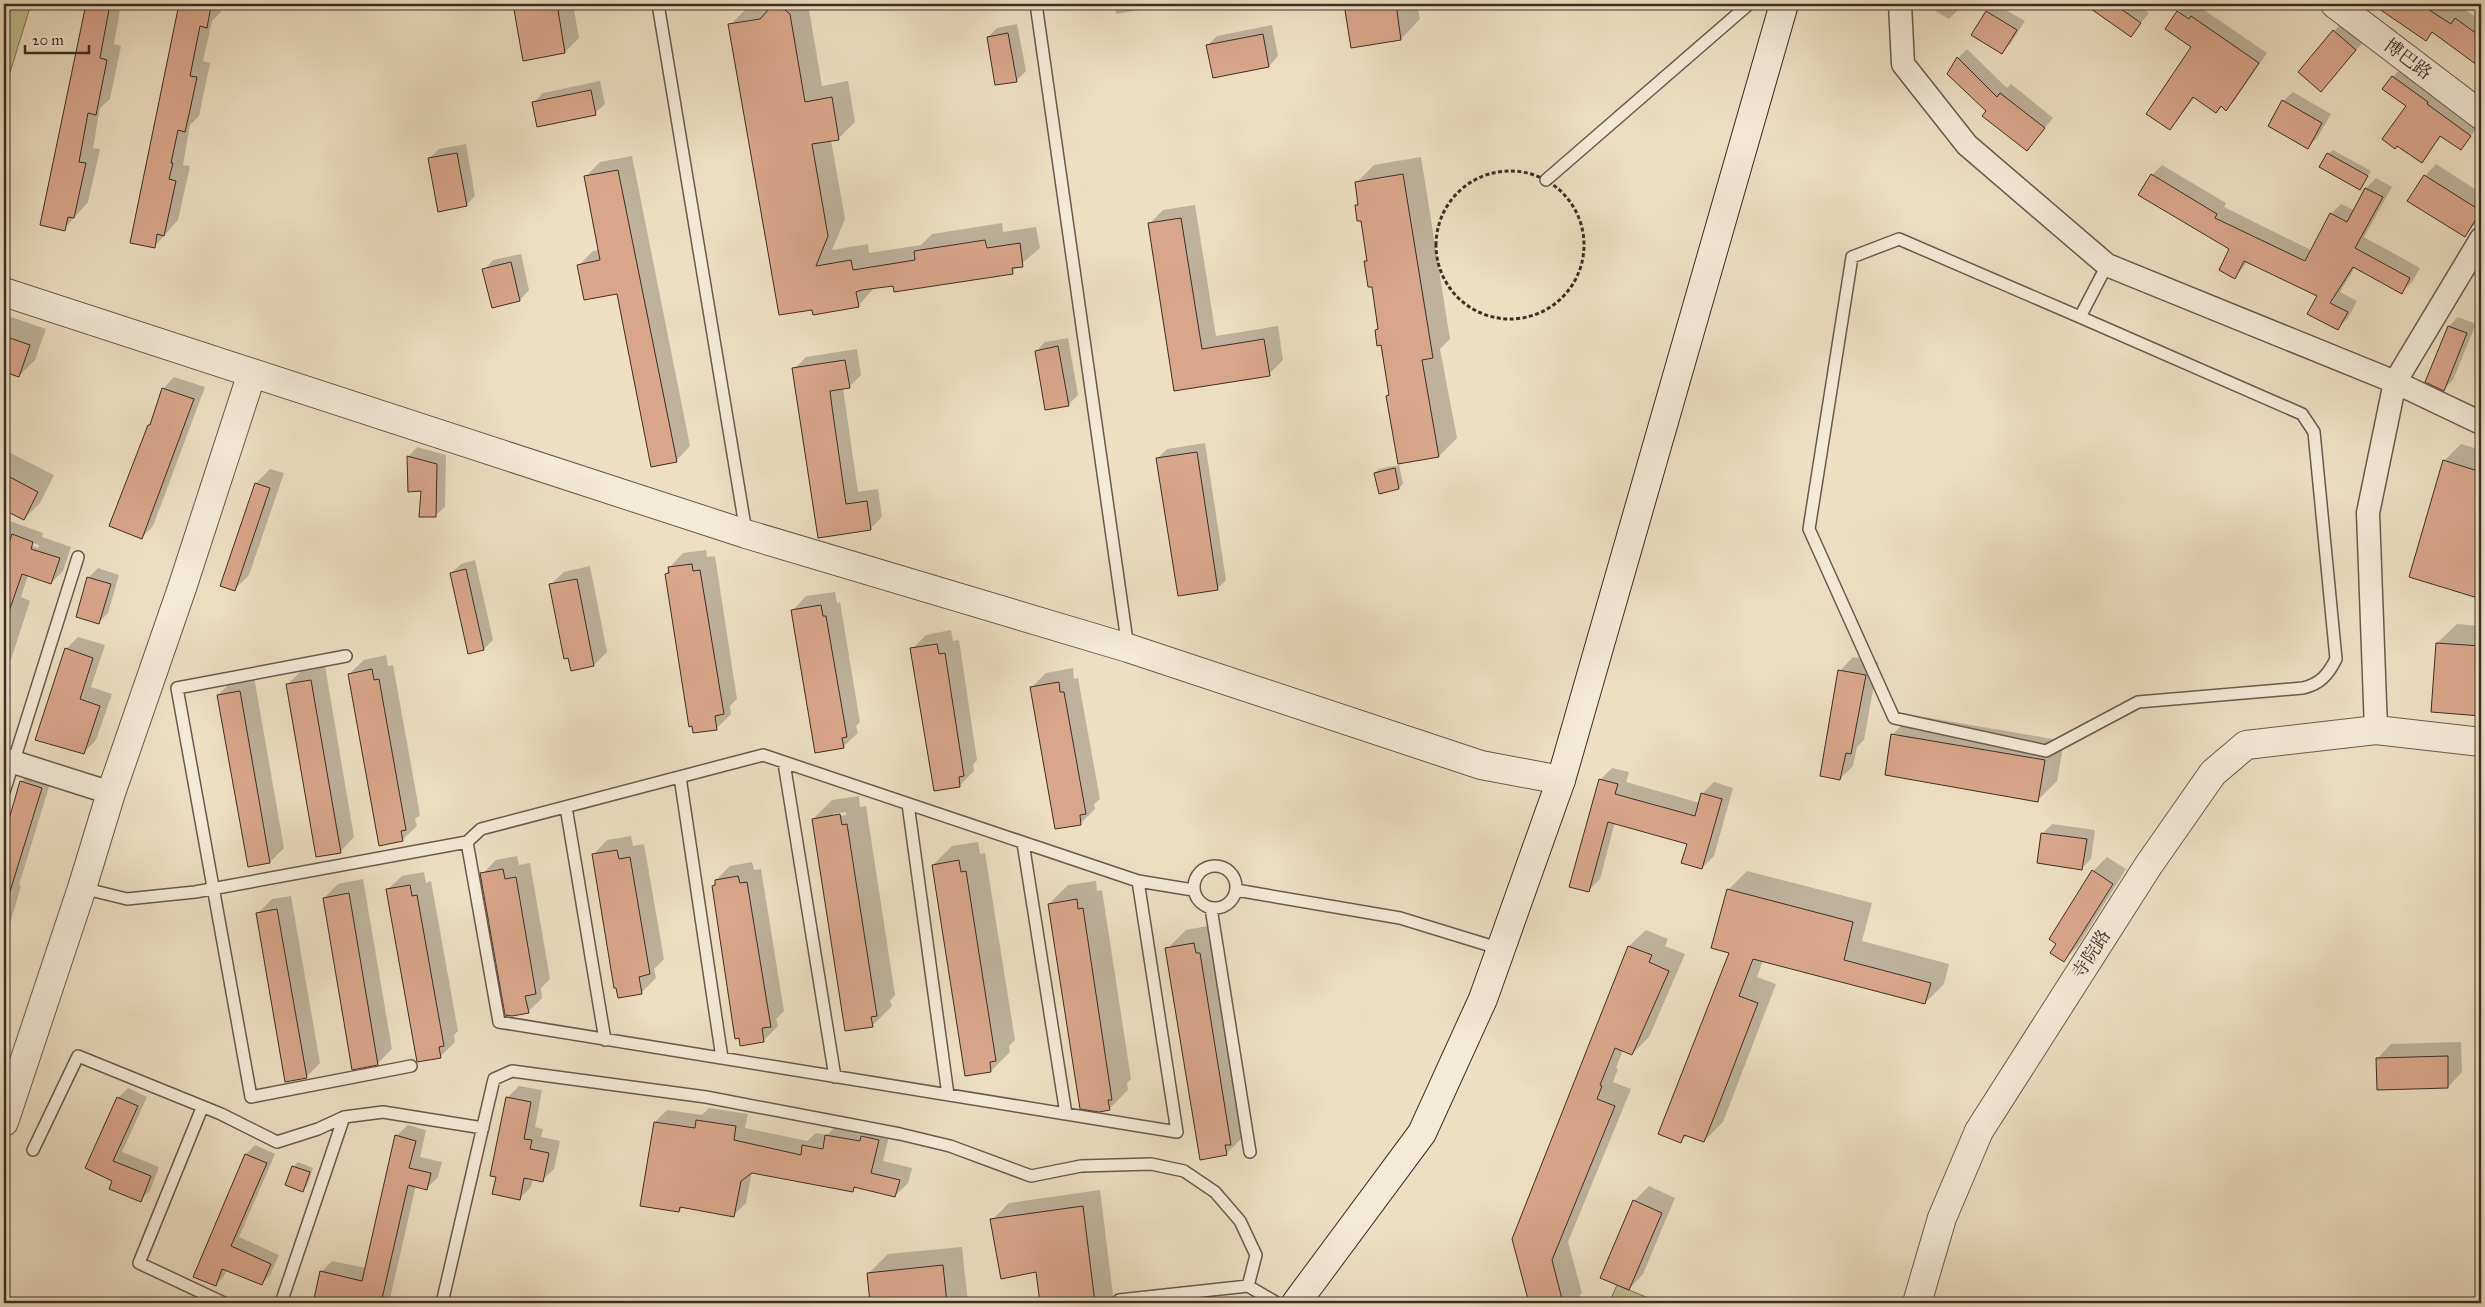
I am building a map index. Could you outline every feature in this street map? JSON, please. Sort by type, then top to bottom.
[{"type":"street","points":[[1296,1303],[1422,1133],[1483,999],[1561,780],[1784,4]]},
{"type":"street","points":[[1900,4],[1903,64],[1967,145],[2107,265],[2395,382],[2481,423]]},
{"type":"street","name":"博巴路","points":[[2335,4],[2481,115]]},
{"type":"street","points":[[2376,730],[2368,512],[2395,382],[2481,239]]},
{"type":"street","points":[[4,292],[746,534],[1128,648],[1480,765],[1561,780]]},
{"type":"street","points":[[4,1122],[82,888],[111,793],[182,588],[252,373]]},
{"type":"street","name":"寺院路","points":[[1917,1303],[1942,1218],[1979,1131],[2148,866],[2213,773],[2246,745],[2376,730],[2481,742]]},
{"type":"street","points":[[9,760],[111,793]]},
{"type":"lane","points":[[658,4],[746,534]]},
{"type":"lane","points":[[1036,4],[1128,648]]},
{"type":"lane","points":[[1546,180],[1749,4]]},
{"type":"lane","points":[[1899,239],[2080,317],[2302,414],[2314,432],[2336,659],[2330,672],[2317,684],[2310,686],[2138,702],[2046,751],[1894,718],[1809,529],[1852,257],[1899,239]]},
{"type":"lane","points":[[2080,317],[2107,265]]},
{"type":"lane","points":[[4,792],[9,760],[78,557]]},
{"type":"lane","points":[[346,656],[177,688],[251,1097],[412,1066]]},
{"type":"lane","points":[[82,888],[127,899],[213,889],[467,842],[481,829],[763,755],[1138,882],[1193,890],[1202,904],[1211,908],[1226,906],[1232,901],[1236,890],[1234,877],[1228,870],[1213,866],[1198,874],[1193,890]]},
{"type":"lane","points":[[784,762],[835,1077]]},
{"type":"lane","points":[[680,777],[722,1058]]},
{"type":"lane","points":[[908,804],[948,1095]]},
{"type":"lane","points":[[566,807],[605,1040]]},
{"type":"lane","points":[[467,842],[499,1022],[1177,1132],[1138,882]]},
{"type":"lane","points":[[1023,843],[1066,1114]]},
{"type":"lane","points":[[1236,890],[1400,918],[1501,949]]},
{"type":"lane","points":[[1211,908],[1250,1152]]},
{"type":"lane","points":[[34,1150],[78,1056],[202,1108],[221,1114],[277,1142],[318,1129],[344,1117],[383,1112],[483,1128]]},
{"type":"lane","points":[[442,1303],[494,1079],[512,1071],[706,1096],[900,1134],[950,1146],[1031,1176],[1081,1166],[1151,1164],[1184,1171],[1208,1186],[1228,1206],[1244,1229],[1256,1255],[1248,1286]]},
{"type":"lane","points":[[202,1108],[139,1263],[224,1303]]},
{"type":"lane","points":[[281,1303],[344,1117]]},
{"type":"lane","points":[[1119,1300],[1248,1286],[1277,1303]]},
{"type":"path","points":[[1517,171],[1546,180],[1570,200],[1582,228],[1584,260],[1572,288],[1549,309],[1520,320],[1504,320],[1475,311],[1451,290],[1443,277],[1436,247],[1442,216],[1460,191],[1472,181],[1486,175],[1517,171]]},
{"type":"shaded area","points":[[4,4],[31,4],[4,92]]},
{"type":"shaded area","points":[[1617,1285],[1658,1302],[1658,1303],[1609,1303]]},
{"type":"building","points":[[86,4],[110,4],[100,58],[107,60],[96,115],[88,113],[79,162],[86,163],[74,218],[68,217],[65,231],[40,225]]},
{"type":"building","points":[[179,4],[211,6],[207,28],[200,26],[190,76],[197,77],[185,132],[178,130],[171,163],[173,163],[169,179],[176,181],[164,236],[157,234],[155,248],[130,243]]},
{"type":"building","points":[[513,4],[557,4],[565,53],[523,61]]},
{"type":"building","points":[[1344,4],[1396,4],[1401,40],[1351,48]]},
{"type":"building","points":[[2084,4],[2114,4],[2141,23],[2131,37]]},
{"type":"building","points":[[2372,4],[2420,4],[2451,24],[2455,18],[2481,37],[2481,68],[2432,32],[2426,41]]},
{"type":"building","points":[[780,6],[790,14],[805,102],[832,97],[839,140],[812,144],[828,236],[816,266],[851,260],[853,270],[915,260],[914,251],[985,240],[987,248],[1020,243],[1023,267],[1012,268],[1013,274],[894,292],[893,286],[862,290],[856,292],[859,307],[813,315],[812,310],[779,315],[728,24],[760,19],[769,9]]},
{"type":"building","points":[[1986,11],[2017,30],[2002,54],[1971,35]]},
{"type":"building","points":[[2177,11],[2189,19],[2191,16],[2259,63],[2226,111],[2221,106],[2216,113],[2193,97],[2170,130],[2146,114],[2191,47],[2165,29]]},
{"type":"building","points":[[2333,30],[2356,50],[2321,92],[2298,72]]},
{"type":"building","points":[[1008,33],[1017,82],[995,85],[987,37]]},
{"type":"building","points":[[1263,34],[1269,67],[1213,78],[1206,45]]},
{"type":"building","points":[[1957,57],[1997,97],[2000,93],[2045,128],[2027,151],[1982,116],[1986,111],[1947,74]]},
{"type":"building","points":[[2392,76],[2471,136],[2461,150],[2440,136],[2422,163],[2397,146],[2395,149],[2382,139],[2406,106],[2382,89]]},
{"type":"building","points":[[591,90],[596,115],[537,127],[532,102]]},
{"type":"building","points":[[2282,100],[2322,123],[2308,149],[2268,126]]},
{"type":"building","points":[[457,153],[467,206],[438,212],[428,158]]},
{"type":"building","points":[[2327,153],[2368,176],[2360,190],[2319,167]]},
{"type":"building","points":[[618,170],[677,462],[651,467],[617,294],[584,300],[577,265],[600,260],[584,176]]},
{"type":"building","points":[[1403,174],[1433,358],[1422,360],[1439,457],[1398,464],[1386,396],[1389,395],[1381,345],[1377,346],[1375,330],[1378,329],[1372,287],[1368,287],[1364,261],[1367,261],[1361,221],[1357,221],[1355,205],[1358,205],[1355,182]]},
{"type":"building","points":[[2151,174],[2217,214],[2215,218],[2305,261],[2330,213],[2347,222],[2365,188],[2383,197],[2355,248],[2410,278],[2402,294],[2353,267],[2330,303],[2348,312],[2338,330],[2307,314],[2317,296],[2244,261],[2235,279],[2219,270],[2229,249],[2138,195]]},
{"type":"building","points":[[2424,175],[2481,211],[2465,237],[2407,201]]},
{"type":"building","points":[[1181,218],[1202,349],[1264,339],[1270,376],[1174,391],[1148,223]]},
{"type":"building","points":[[511,262],[520,301],[492,308],[482,269]]},
{"type":"building","points":[[2448,326],[2467,333],[2444,391],[2425,382]]},
{"type":"building","points":[[4,336],[30,345],[19,377],[4,372]]},
{"type":"building","points":[[1058,346],[1069,406],[1045,410],[1035,351]]},
{"type":"building","points":[[845,360],[850,388],[830,391],[846,504],[867,501],[871,530],[818,538],[792,368]]},
{"type":"building","points":[[162,388],[194,399],[142,539],[109,526],[148,425],[150,425]]},
{"type":"building","points":[[1197,452],[1218,590],[1178,596],[1156,458]]},
{"type":"building","points":[[407,456],[437,464],[436,517],[419,517],[421,491],[408,492]]},
{"type":"building","points":[[2443,460],[2481,472],[2481,599],[2409,577]]},
{"type":"building","points":[[1395,468],[1399,489],[1379,494],[1374,473]]},
{"type":"building","points":[[4,474],[38,492],[24,520],[4,510]]},
{"type":"building","points":[[255,483],[270,488],[235,591],[220,586]]},
{"type":"building","points":[[12,534],[33,542],[31,549],[60,558],[51,584],[22,574],[6,620],[4,619],[4,558]]},
{"type":"building","points":[[692,564],[693,571],[700,570],[724,714],[715,716],[717,730],[693,733],[692,726],[689,727],[665,574],[669,573],[668,567]]},
{"type":"building","points":[[466,569],[484,650],[468,654],[450,573]]},
{"type":"building","points":[[87,577],[111,584],[99,624],[76,617]]},
{"type":"building","points":[[577,579],[594,666],[571,671],[568,658],[564,659],[549,584]]},
{"type":"building","points":[[821,605],[823,616],[826,616],[847,737],[842,738],[844,748],[815,753],[791,610]]},
{"type":"building","points":[[2436,643],[2481,646],[2481,716],[2431,712]]},
{"type":"building","points":[[937,644],[939,654],[945,653],[964,776],[959,777],[960,787],[934,791],[910,648]]},
{"type":"building","points":[[65,648],[93,658],[80,699],[100,706],[84,754],[35,740]]},
{"type":"building","points":[[372,669],[374,680],[379,679],[406,830],[401,831],[403,841],[379,846],[348,674]]},
{"type":"building","points":[[1838,670],[1866,675],[1851,754],[1846,753],[1840,780],[1820,776]]},
{"type":"building","points":[[311,680],[341,853],[316,857],[286,684]]},
{"type":"building","points":[[1059,682],[1060,692],[1064,692],[1086,814],[1080,815],[1081,825],[1055,829],[1030,687]]},
{"type":"building","points":[[240,691],[270,863],[248,867],[217,695]]},
{"type":"building","points":[[1891,734],[2045,760],[2038,802],[1885,775]]},
{"type":"building","points":[[1599,779],[1618,784],[1615,794],[1695,816],[1701,793],[1722,799],[1702,869],[1681,863],[1687,844],[1608,822],[1589,892],[1569,887]]},
{"type":"building","points":[[20,781],[42,788],[8,898],[4,897],[4,837]]},
{"type":"building","points":[[840,814],[842,825],[847,824],[877,1016],[871,1017],[873,1027],[845,1031],[812,819]]},
{"type":"building","points":[[2041,833],[2087,839],[2082,870],[2037,863]]},
{"type":"building","points":[[617,850],[619,859],[630,857],[650,974],[639,977],[642,994],[618,998],[616,988],[614,988],[592,854]]},
{"type":"building","points":[[959,860],[961,872],[966,871],[996,1061],[990,1062],[991,1072],[965,1076],[932,865]]},
{"type":"building","points":[[503,869],[505,879],[516,877],[536,994],[525,996],[529,1013],[512,1016],[505,1015],[480,873]]},
{"type":"building","points":[[2092,870],[2113,884],[2064,962],[2050,953],[2056,944],[2049,939]]},
{"type":"building","points":[[738,876],[740,883],[747,882],[771,1027],[762,1028],[764,1042],[740,1046],[739,1038],[735,1039],[712,886],[715,885],[715,880]]},
{"type":"building","points":[[410,885],[412,896],[417,895],[444,1046],[439,1047],[441,1058],[417,1062],[386,889]]},
{"type":"building","points":[[1727,889],[1853,922],[1844,960],[1931,983],[1925,1004],[1753,959],[1739,996],[1758,1003],[1718,1107],[1704,1142],[1684,1135],[1681,1143],[1658,1134],[1729,953],[1711,948]]},
{"type":"building","points":[[349,893],[378,1065],[352,1070],[323,898]]},
{"type":"building","points":[[1077,899],[1078,909],[1083,908],[1112,1100],[1108,1100],[1110,1110],[1099,1112],[1080,1109],[1048,904]]},
{"type":"building","points":[[277,909],[307,1078],[285,1082],[256,913]]},
{"type":"building","points":[[1194,943],[1196,953],[1200,953],[1231,1145],[1225,1145],[1227,1155],[1200,1160],[1165,948]]},
{"type":"building","points":[[1628,946],[1652,955],[1649,962],[1669,971],[1632,1055],[1615,1048],[1600,1085],[1602,1086],[1597,1099],[1615,1106],[1552,1260],[1563,1303],[1529,1303],[1512,1239]]},
{"type":"building","points":[[2448,1056],[2448,1088],[2377,1090],[2376,1058]]},
{"type":"building","points":[[117,1097],[138,1106],[113,1161],[151,1176],[141,1202],[109,1189],[112,1181],[85,1168]]},
{"type":"building","points":[[506,1097],[531,1102],[524,1139],[532,1140],[530,1149],[549,1153],[543,1182],[524,1178],[520,1200],[492,1194],[496,1177],[490,1176]]},
{"type":"building","points":[[696,1120],[736,1126],[734,1140],[801,1155],[802,1145],[823,1149],[825,1135],[860,1141],[861,1136],[879,1140],[871,1173],[900,1180],[895,1197],[854,1187],[853,1192],[752,1173],[741,1181],[734,1217],[680,1207],[679,1212],[640,1206],[654,1122],[695,1128]]},
{"type":"building","points":[[395,1135],[416,1141],[409,1168],[431,1173],[427,1190],[408,1185],[381,1303],[313,1303],[320,1271],[362,1281]]},
{"type":"building","points":[[245,1154],[267,1163],[231,1246],[271,1264],[262,1285],[222,1269],[216,1286],[193,1277]]},
{"type":"building","points":[[292,1166],[310,1172],[303,1192],[285,1185]]},
{"type":"building","points":[[1633,1200],[1662,1213],[1629,1290],[1600,1278]]},
{"type":"building","points":[[1083,1206],[1095,1303],[1040,1303],[1036,1272],[1001,1279],[990,1219]]},
{"type":"building","points":[[943,1265],[947,1303],[870,1303],[867,1273]]}]
